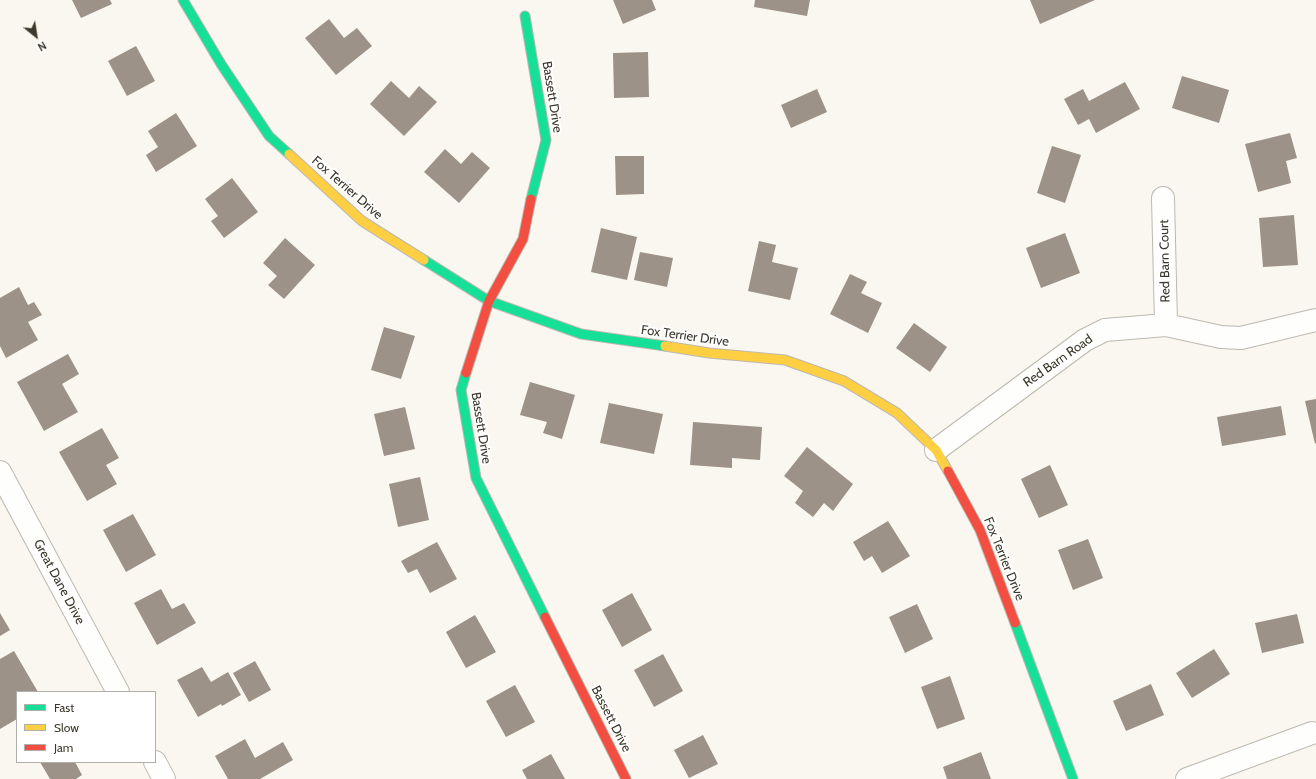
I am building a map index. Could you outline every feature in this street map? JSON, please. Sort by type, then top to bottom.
[{"type":"street","name":"Fox Terrier Drive","points":[[183,0],[221,64],[269,136],[362,221],[489,301],[581,334],[709,353],[785,360],[844,381],[897,413],[936,450],[980,530],[1073,779]]},
{"type":"street","name":"Bassett Drive","points":[[525,16],[546,140],[528,209],[523,239],[489,301],[461,390],[476,478],[626,779]]},
{"type":"street","name":"Red Barn Court","points":[[1164,198],[1166,325]]},
{"type":"street","name":"Red Barn Road","points":[[936,450],[1085,340],[1105,330],[1166,325],[1221,336],[1241,338],[1316,320]]},
{"type":"street","name":"Great Dane Drive","points":[[0,472],[117,691]]},
{"type":"street","points":[[1187,779],[1312,733]]},
{"type":"street","points":[[156,763],[164,779]]},
{"type":"building","points":[[72,0],[110,0],[112,4],[81,18]]},
{"type":"building","points":[[613,0],[652,0],[656,10],[623,24]]},
{"type":"building","points":[[755,0],[810,0],[807,16],[754,7]]},
{"type":"building","points":[[1030,0],[1095,0],[1040,24]]},
{"type":"building","points":[[329,19],[344,38],[357,28],[372,46],[336,75],[305,38]]},
{"type":"building","points":[[136,46],[155,81],[127,96],[108,61]]},
{"type":"building","points":[[648,52],[649,97],[614,98],[613,53]]},
{"type":"building","points":[[1182,76],[1229,90],[1219,123],[1172,108]]},
{"type":"building","points":[[391,81],[409,98],[419,86],[437,102],[404,136],[370,104]]},
{"type":"building","points":[[1125,82],[1140,109],[1096,133],[1089,119],[1078,125],[1064,99],[1083,89],[1089,101]]},
{"type":"building","points":[[817,89],[827,112],[791,128],[781,105]]},
{"type":"building","points":[[176,113],[197,146],[156,172],[146,155],[158,147],[148,131]]},
{"type":"building","points":[[1290,133],[1297,158],[1286,161],[1291,183],[1258,192],[1245,144]]},
{"type":"building","points":[[1052,146],[1081,155],[1065,203],[1037,193]]},
{"type":"building","points":[[445,149],[461,164],[472,152],[490,168],[459,203],[424,172]]},
{"type":"building","points":[[615,156],[644,156],[644,194],[616,195]]},
{"type":"building","points":[[232,178],[258,212],[224,238],[211,221],[218,216],[205,199]]},
{"type":"building","points":[[1294,215],[1298,265],[1263,267],[1259,218]]},
{"type":"building","points":[[601,228],[637,237],[627,280],[591,272]]},
{"type":"building","points":[[1065,233],[1080,273],[1041,288],[1026,248]]},
{"type":"building","points":[[285,238],[315,265],[284,299],[268,285],[277,276],[263,263]]},
{"type":"building","points":[[759,241],[776,245],[772,262],[798,268],[790,300],[748,291]]},
{"type":"building","points":[[640,252],[673,258],[667,287],[634,280]]},
{"type":"building","points":[[850,274],[867,282],[861,293],[882,303],[868,333],[830,314]]},
{"type":"building","points":[[19,287],[28,305],[34,302],[42,315],[28,322],[38,340],[6,358],[0,346],[0,298]]},
{"type":"building","points":[[914,323],[947,347],[930,372],[896,348]]},
{"type":"building","points":[[384,327],[415,336],[401,379],[371,370]]},
{"type":"building","points":[[68,354],[79,374],[62,384],[78,412],[44,431],[17,382]]},
{"type":"building","points":[[530,382],[575,395],[562,439],[543,433],[547,422],[520,415]]},
{"type":"building","points":[[1316,399],[1316,443],[1315,444],[1305,401]]},
{"type":"building","points":[[609,403],[663,414],[654,454],[600,443]]},
{"type":"building","points":[[1281,406],[1286,435],[1222,446],[1217,417]]},
{"type":"building","points":[[405,407],[415,449],[384,456],[374,414]]},
{"type":"building","points":[[693,422],[762,427],[760,460],[732,458],[732,468],[690,465]]},
{"type":"building","points":[[102,428],[119,458],[106,465],[117,484],[87,501],[59,452]]},
{"type":"building","points":[[807,447],[853,484],[833,511],[824,503],[813,517],[795,503],[803,491],[784,476]]},
{"type":"building","points":[[1050,465],[1068,505],[1039,518],[1021,479]]},
{"type":"building","points":[[420,477],[429,520],[398,527],[389,484]]},
{"type":"building","points":[[133,514],[156,555],[126,572],[103,530]]},
{"type":"building","points":[[888,521],[910,556],[882,573],[872,556],[864,561],[853,542]]},
{"type":"building","points":[[1088,539],[1103,578],[1073,590],[1058,550]]},
{"type":"building","points":[[437,542],[457,579],[430,593],[417,569],[408,573],[401,561]]},
{"type":"building","points":[[161,589],[172,609],[184,603],[196,623],[157,645],[134,603]]},
{"type":"building","points":[[632,593],[652,630],[622,647],[602,610]]},
{"type":"building","points":[[917,604],[933,639],[905,653],[889,617]]},
{"type":"building","points":[[0,613],[10,630],[0,636]]},
{"type":"building","points":[[1297,614],[1304,643],[1262,653],[1255,623]]},
{"type":"building","points":[[475,615],[496,652],[466,668],[446,632]]},
{"type":"building","points":[[1214,649],[1230,674],[1192,698],[1176,673]]},
{"type":"building","points":[[14,651],[37,691],[16,691],[16,720],[0,729],[0,659]]},
{"type":"building","points":[[663,654],[683,691],[654,707],[634,670]]},
{"type":"building","points":[[255,661],[271,690],[249,702],[233,673]]},
{"type":"building","points":[[202,667],[211,682],[228,672],[241,695],[198,717],[177,680]]},
{"type":"building","points":[[950,676],[965,719],[937,729],[921,687]]},
{"type":"building","points":[[1151,684],[1164,715],[1126,731],[1113,701]]},
{"type":"building","points":[[515,685],[535,722],[506,737],[486,701]]},
{"type":"building","points":[[703,735],[718,764],[689,778],[674,750]]},
{"type":"building","points":[[245,739],[255,758],[283,742],[293,760],[260,779],[228,779],[215,756]]},
{"type":"building","points":[[981,752],[991,779],[947,779],[943,767]]},
{"type":"building","points":[[551,754],[565,779],[527,779],[522,770]]},
{"type":"building","points":[[41,763],[76,763],[82,775],[76,779],[50,779]]},
{"type":"traffic: fast","points":[[183,0],[221,64],[269,136],[289,154]]},
{"type":"traffic: fast","points":[[525,16],[546,140],[531,199]]},
{"type":"traffic: fast","points":[[424,260],[489,301],[581,334],[665,346]]},
{"type":"traffic: fast","points":[[466,373],[461,390],[476,478],[545,617]]},
{"type":"traffic: fast","points":[[1015,623],[1073,779]]},
{"type":"traffic: slow","points":[[289,154],[362,221],[424,260]]},
{"type":"traffic: slow","points":[[665,346],[709,353],[785,360],[844,381],[897,413],[936,450],[948,471]]},
{"type":"traffic: jam","points":[[466,373],[489,301],[523,239],[531,199]]},
{"type":"traffic: jam","points":[[948,471],[980,530],[1015,623]]},
{"type":"traffic: jam","points":[[545,617],[626,779]]}]
